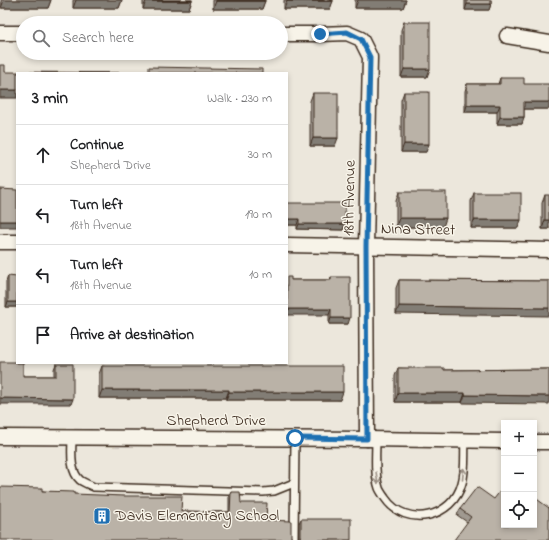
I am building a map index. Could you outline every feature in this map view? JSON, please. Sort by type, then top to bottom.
[{"type":"street","name":"18th Avenue","points":[[288,34],[347,32],[361,39],[370,57],[366,246],[372,439]]},
{"type":"street","points":[[0,33],[16,33]]},
{"type":"street","points":[[507,36],[549,43]]},
{"type":"street","points":[[0,242],[16,242]]},
{"type":"street","name":"Nina Street","points":[[288,245],[549,250]]},
{"type":"street","name":"Shepherd Drive","points":[[0,437],[295,438],[501,441]]},
{"type":"street","points":[[537,442],[549,442]]},
{"type":"lane","points":[[72,437],[74,473],[81,481],[94,487],[263,492],[274,491],[294,483]]},
{"type":"lane","points":[[294,540],[295,438]]},
{"type":"lane","points":[[372,439],[379,489],[387,501],[398,511],[414,516],[430,515],[446,508],[457,495],[462,483],[465,441]]},
{"type":"building","points":[[192,0],[192,1],[146,1]]},
{"type":"building","points":[[265,0],[265,1],[216,1]]},
{"type":"building","points":[[333,0],[333,1],[287,1]]},
{"type":"building","points":[[467,0],[491,0],[491,4],[467,4]]},
{"type":"building","points":[[404,22],[430,22],[430,69],[404,69]]},
{"type":"building","points":[[0,65],[5,65],[5,72],[16,72],[16,90],[0,90]]},
{"type":"building","points":[[149,67],[262,69],[262,72],[149,72]]},
{"type":"building","points":[[500,78],[524,78],[524,84],[549,84],[549,102],[524,102],[524,117],[500,117],[500,105],[467,105],[467,84],[500,84]]},
{"type":"building","points":[[404,92],[429,92],[429,144],[404,144]]},
{"type":"building","points":[[313,93],[338,93],[338,138],[313,138]]},
{"type":"building","points":[[0,189],[16,190],[16,221],[0,221]]},
{"type":"building","points":[[399,192],[446,192],[446,218],[399,218]]},
{"type":"building","points":[[474,193],[521,193],[521,220],[474,220]]},
{"type":"building","points":[[545,195],[549,195],[549,220],[545,220]]},
{"type":"building","points":[[288,203],[345,203],[345,224],[299,224],[299,219],[288,219]]},
{"type":"building","points":[[8,276],[16,277],[16,302],[8,302]]},
{"type":"building","points":[[288,277],[291,277],[291,280],[331,280],[331,277],[350,277],[350,318],[331,318],[331,309],[288,309]]},
{"type":"building","points":[[399,280],[549,281],[549,308],[399,306]]},
{"type":"building","points":[[0,362],[16,362],[16,364],[23,364],[23,376],[56,376],[56,364],[73,364],[73,399],[0,398]]},
{"type":"building","points":[[102,366],[343,366],[343,392],[102,390]]},
{"type":"building","points":[[398,368],[444,368],[444,370],[549,369],[549,396],[465,395],[465,393],[398,393]]},
{"type":"building","name":"Davis Elementary School","points":[[0,487],[42,488],[42,491],[74,492],[74,494],[182,496],[181,511],[230,512],[231,492],[240,492],[241,503],[267,503],[266,520],[291,521],[291,538],[294,540],[0,540]]},
{"type":"building","points":[[477,487],[494,499],[501,490],[501,528],[537,528],[537,499],[549,508],[549,540],[454,540],[471,517],[460,509]]},
{"type":"building","points":[[301,519],[351,519],[351,540],[298,540],[301,536]]},
{"type":"place","name":"Davis Elementary School","points":[[102,516]]},
{"type":"route","points":[[295,438],[367,439],[366,246],[370,57],[361,39],[347,32],[320,34]]}]
